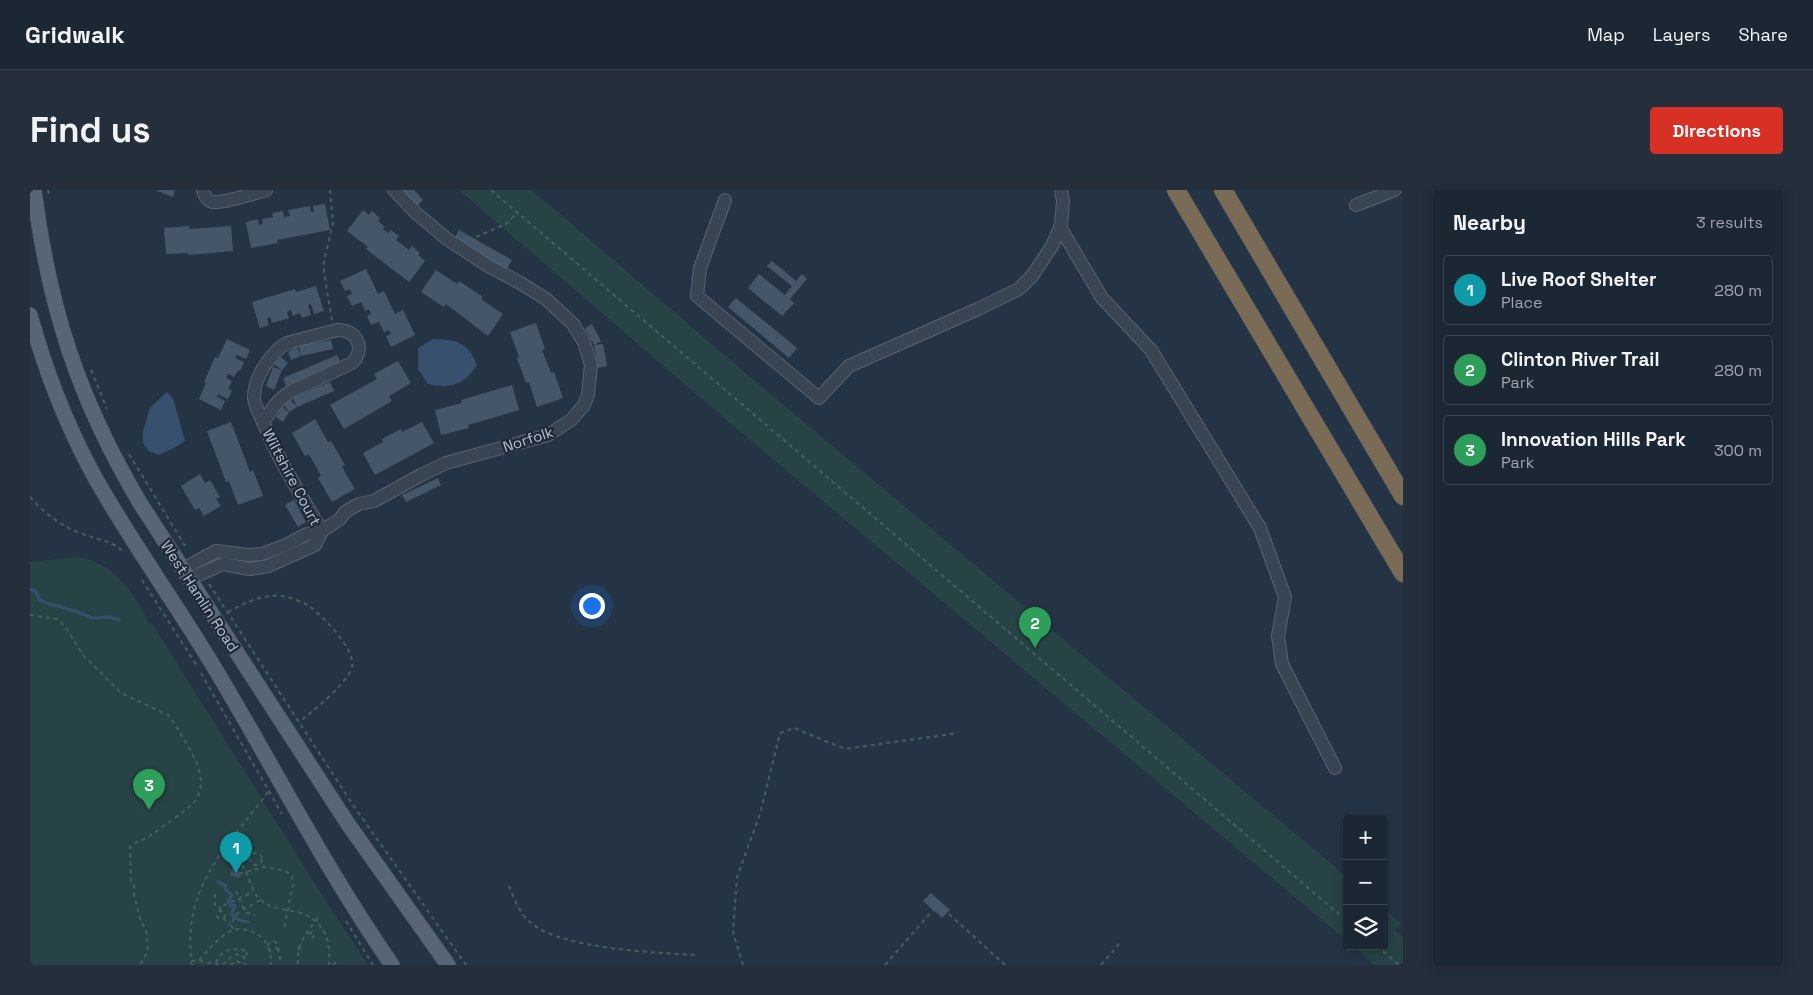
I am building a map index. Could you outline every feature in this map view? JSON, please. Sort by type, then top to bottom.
[{"type":"highway","points":[[1176,190],[1403,573]]},
{"type":"highway","points":[[1223,190],[1403,496]]},
{"type":"main road","name":"West Hamlin Road","points":[[34,190],[48,275],[71,360],[98,427],[117,463],[140,504],[192,571],[348,824],[448,965]]},
{"type":"main road","name":"West Hamlin Road","points":[[30,315],[43,358],[67,421],[88,465],[221,677],[337,882],[392,965]]},
{"type":"main road","points":[[43,358],[50,352],[58,350],[66,354],[71,360]]},
{"type":"main road","points":[[156,576],[170,583],[175,583],[192,571]]},
{"type":"street","points":[[203,190],[205,197],[213,202],[266,190]]},
{"type":"street","name":"Norfolk","points":[[227,564],[242,568],[260,568],[289,551],[307,534],[322,531],[340,519],[345,512],[353,507],[359,504],[374,502],[446,463],[548,435],[572,420],[584,405],[591,379],[589,353],[580,332],[573,324],[546,299],[485,264],[447,239],[416,213],[394,190]]},
{"type":"street","points":[[725,200],[700,268],[697,296],[818,398],[849,366],[978,309],[1019,288],[1032,276],[1052,246],[1060,227],[1063,201],[1061,190]]},
{"type":"street","points":[[1356,205],[1395,190]]},
{"type":"street","points":[[1060,227],[1102,298],[1151,350],[1260,528],[1285,597],[1278,636],[1282,664],[1334,768]]},
{"type":"street","name":"Wiltshire Court","points":[[263,423],[280,398],[352,363],[357,358],[359,352],[359,344],[355,337],[343,329],[287,342],[269,358],[257,384],[254,397],[255,405],[275,451],[322,531]]},
{"type":"street","name":"Norfolk","points":[[192,571],[216,551],[256,555],[289,551]]},
{"type":"street","points":[[192,571],[227,564],[225,551]]},
{"type":"path","points":[[48,190],[49,200]]},
{"type":"path","points":[[330,190],[333,223],[324,261],[324,272],[334,330]]},
{"type":"path","points":[[492,190],[1343,918]]},
{"type":"path","points":[[476,237],[506,224],[518,212]]},
{"type":"path","points":[[88,364],[110,415]]},
{"type":"path","points":[[126,449],[192,571],[228,612],[353,805],[466,965]]},
{"type":"path","points":[[30,497],[41,510],[64,526],[84,535],[113,542],[124,552],[129,560]]},
{"type":"path","points":[[140,576],[199,668],[284,816]]},
{"type":"path","points":[[228,612],[260,598],[282,596],[309,606],[336,632],[347,648],[352,656],[352,667],[344,681],[316,710],[299,722]]},
{"type":"path","points":[[30,615],[57,619],[65,626],[83,656],[121,693],[168,715],[174,721],[197,760],[201,782],[200,789],[193,803],[148,838],[130,847],[131,881],[134,886],[134,895],[141,922],[146,929],[148,937],[148,951],[140,965]]},
{"type":"path","points":[[743,965],[733,932],[737,877],[760,814],[780,733],[794,728],[845,749],[958,734]]},
{"type":"path","points":[[192,965],[191,925],[195,906],[207,876],[222,850],[269,791]]},
{"type":"path","points":[[223,841],[227,844]]},
{"type":"path","points":[[222,850],[240,863],[253,892],[260,900],[267,905],[298,912],[316,921],[328,942],[329,965]]},
{"type":"path","points":[[240,874],[258,867],[262,862],[260,854],[256,852],[251,855],[250,860],[258,867],[285,871],[292,875],[294,885],[284,928]]},
{"type":"path","points":[[509,886],[516,904],[530,922],[551,935],[577,942],[643,952],[698,955]]},
{"type":"path","points":[[236,891],[244,909],[248,914],[255,915]]},
{"type":"path","points":[[233,929],[231,925],[223,918],[217,916],[217,914],[220,909],[229,903],[253,892]]},
{"type":"path","points":[[215,894],[215,905],[225,914],[223,918]]},
{"type":"path","points":[[231,925],[236,914],[254,906],[260,900]]},
{"type":"path","points":[[885,965],[933,910]]},
{"type":"path","points":[[949,914],[1005,965]]},
{"type":"path","points":[[343,915],[372,965]]},
{"type":"path","points":[[298,964],[296,958],[299,948],[307,931],[319,918]]},
{"type":"path","points":[[200,960],[223,935],[233,929],[252,932],[264,939],[270,951],[271,965]]},
{"type":"path","points":[[307,931],[310,934]]},
{"type":"path","points":[[267,944],[273,941],[278,944],[281,963]]},
{"type":"path","points":[[1101,965],[1118,944]]},
{"type":"path","points":[[270,951],[278,948]]},
{"type":"path","points":[[216,963],[221,952],[226,949],[248,951],[239,962],[234,962],[230,965]]},
{"type":"path","points":[[1382,950],[1399,965]]},
{"type":"path","points":[[191,961],[200,960],[222,965],[231,955],[239,955],[246,962],[243,965],[239,962]]},
{"type":"path","points":[[333,965],[336,962]]},
{"type":"green space","points":[[459,190],[532,190],[755,381],[1343,874],[1343,938],[724,418]]},
{"type":"green space","points":[[76,557],[101,565],[112,572],[130,590],[149,624],[152,623],[368,965],[30,965],[30,562]]},
{"type":"green space","points":[[1388,912],[1401,923],[1395,930],[1403,937],[1403,965],[1375,965],[1358,950],[1388,950]]},
{"type":"water","points":[[433,339],[460,343],[470,351],[477,365],[467,377],[456,384],[444,386],[428,384],[418,369],[418,348]]},
{"type":"water","points":[[167,392],[173,398],[185,441],[159,455],[149,451],[143,443],[143,431],[150,408]]},
{"type":"building","points":[[155,190],[175,190],[173,197]]},
{"type":"building","points":[[400,190],[414,190],[423,200],[416,207]]},
{"type":"building","points":[[325,204],[330,230],[277,240],[278,243],[251,248],[246,222],[258,219],[259,225],[263,224],[262,219],[273,217],[272,213],[283,211],[284,217],[290,216],[288,210],[310,206],[311,212],[314,212],[313,206]]},
{"type":"building","points":[[363,210],[369,215],[372,211],[380,218],[378,221],[385,227],[383,229],[388,233],[391,230],[399,236],[396,240],[409,250],[412,246],[420,253],[418,255],[425,261],[409,282],[366,249],[368,247],[347,231]]},
{"type":"building","points":[[189,226],[189,229],[231,226],[233,251],[188,255],[188,253],[166,254],[164,228]]},
{"type":"building","points":[[459,230],[512,260],[507,269],[454,239]]},
{"type":"building","points":[[772,261],[796,281],[802,274],[807,279],[790,299],[794,303],[782,316],[748,288],[759,274],[785,295],[792,286],[767,266]]},
{"type":"building","points":[[366,269],[378,294],[384,291],[395,314],[403,310],[415,335],[391,347],[386,336],[391,334],[389,330],[384,332],[379,322],[371,325],[367,316],[371,314],[369,309],[365,311],[361,302],[352,306],[347,296],[352,294],[350,289],[345,291],[340,281]]},
{"type":"building","points":[[436,270],[457,284],[459,281],[483,297],[481,299],[503,314],[488,336],[446,304],[444,307],[421,292]]},
{"type":"building","points":[[316,286],[324,311],[314,314],[311,304],[308,305],[311,315],[302,318],[300,313],[293,316],[291,310],[287,312],[289,318],[272,323],[270,317],[267,318],[269,325],[260,328],[252,302],[295,289],[296,292]]},
{"type":"building","points":[[736,298],[797,348],[789,358],[728,307]]},
{"type":"building","points":[[536,323],[545,349],[542,350],[551,373],[554,372],[563,398],[537,407],[529,382],[526,383],[517,358],[519,357],[510,332]]},
{"type":"building","points":[[592,324],[601,341],[594,345],[585,328]]},
{"type":"building","points":[[227,339],[250,350],[246,359],[237,355],[235,358],[244,362],[240,371],[238,370],[234,377],[228,374],[226,378],[232,381],[228,389],[232,390],[228,399],[218,394],[217,397],[225,401],[221,410],[199,399],[215,357],[218,358]]},
{"type":"building","points":[[331,340],[333,349],[301,356],[299,346]]},
{"type":"building","points":[[603,344],[607,366],[598,368],[594,345]]},
{"type":"building","points":[[297,347],[301,356],[291,360],[288,352]]},
{"type":"building","points":[[337,355],[340,362],[286,386],[283,378]]},
{"type":"building","points":[[281,357],[288,363],[282,370],[274,364]]},
{"type":"building","points":[[398,361],[411,383],[389,396],[392,401],[344,429],[330,405],[377,379],[374,374]]},
{"type":"building","points":[[273,367],[282,370],[274,390],[266,386]]},
{"type":"building","points":[[330,382],[334,391],[297,407],[293,398]]},
{"type":"building","points":[[512,385],[519,410],[468,425],[469,428],[441,435],[435,410],[462,403],[461,400]]},
{"type":"building","points":[[291,400],[297,407],[289,412],[284,405]]},
{"type":"building","points":[[282,407],[289,412],[283,422],[276,417]]},
{"type":"building","points":[[315,419],[328,442],[331,441],[345,465],[342,467],[355,489],[332,502],[318,478],[321,476],[309,454],[305,456],[292,433]]},
{"type":"building","points":[[231,422],[250,472],[253,470],[263,496],[238,505],[229,481],[226,482],[207,431]]},
{"type":"building","points":[[422,422],[434,443],[375,475],[363,453],[383,442],[382,439],[401,429],[402,432]]},
{"type":"building","points":[[200,474],[205,483],[210,480],[220,497],[216,499],[221,506],[204,516],[199,508],[195,510],[181,486]]},
{"type":"building","points":[[438,478],[441,485],[406,502],[402,495]]},
{"type":"building","points":[[294,500],[306,522],[298,527],[285,505]]},
{"type":"building","points":[[232,869],[241,872],[239,878],[230,875]]},
{"type":"building","points":[[931,893],[950,910],[942,918],[923,901]]},
{"type":"waterway","points":[[30,589],[35,591],[40,600],[46,603],[92,618],[110,617],[119,620]]},
{"type":"waterway","points":[[218,882],[225,885],[226,890],[232,895],[228,901],[231,906],[234,905],[235,907],[231,914],[239,920],[248,922]]},
{"type":"place","name":"Clinton River Trail","points":[[1035,648]]},
{"type":"place","name":"Innovation Hills Park","points":[[149,810]]},
{"type":"place","name":"Live Roof Shelter","points":[[236,873]]}]
